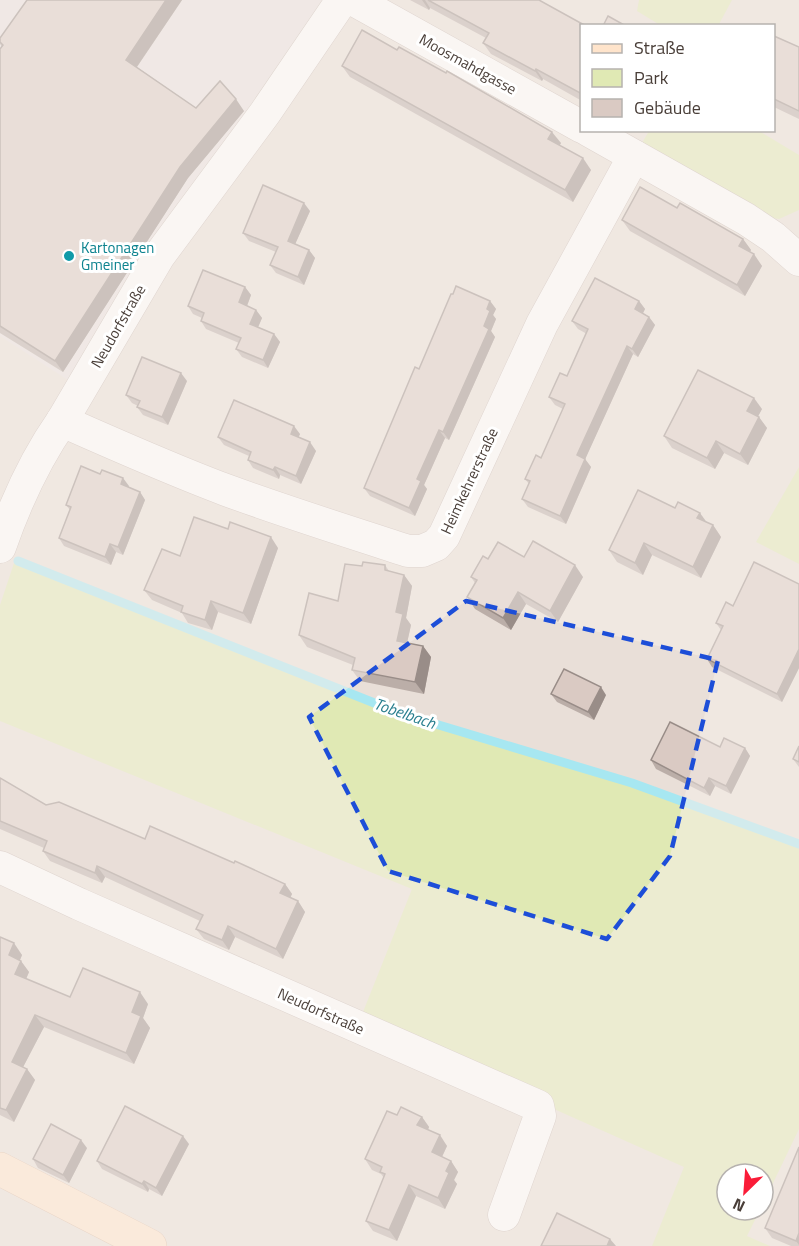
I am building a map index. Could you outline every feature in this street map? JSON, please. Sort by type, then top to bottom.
[{"type":"street","name":"Neudorfstraße","points":[[0,548],[12,510],[44,447],[62,421],[159,256],[265,113],[342,0]]},
{"type":"street","name":"Moosmahdgasse","points":[[354,0],[580,126]]},
{"type":"street","points":[[592,132],[746,219],[797,252]]},
{"type":"street","name":"Heimkehrerstraße","points":[[62,421],[225,490],[314,521],[408,550],[422,551],[436,545],[444,536],[542,324],[634,156]]},
{"type":"street","name":"Neudorfstraße","points":[[0,867],[78,904],[538,1106],[540,1116],[504,1215]]},
{"type":"street","points":[[0,1169],[150,1246]]},
{"type":"highlighted area","points":[[466,601],[718,660],[670,856],[607,939],[388,871],[309,717]]},
{"type":"shaded area","points":[[0,0],[799,0],[799,1246],[0,1246]]},
{"type":"shaded area","name":"Kartonagen Gmeiner","points":[[0,0],[337,0],[71,382],[0,336]]},
{"type":"green space","points":[[639,0],[732,0],[719,24],[658,24],[637,11]]},
{"type":"green space","points":[[648,132],[761,132],[799,155],[799,210],[779,219],[766,217],[642,143]]},
{"type":"green space","points":[[799,467],[799,564],[756,542]]},
{"type":"green space","points":[[15,560],[400,715],[632,784],[799,846],[799,1129],[775,1179],[775,1162],[715,1162],[715,1222],[754,1222],[747,1236],[770,1246],[652,1246],[684,1167],[359,1022],[412,889],[0,721],[0,605]]},
{"type":"building","name":"Kartonagen Gmeiner","points":[[27,0],[166,0],[126,60],[196,108],[220,81],[236,99],[180,167],[55,361],[0,326],[0,49],[3,45],[0,38]]},
{"type":"building","points":[[428,0],[539,0],[582,24],[580,24],[580,93],[483,43],[489,33]]},
{"type":"building","points":[[608,16],[622,24],[604,24]]},
{"type":"building","points":[[362,30],[397,50],[399,47],[446,73],[447,71],[552,132],[548,139],[583,158],[565,190],[342,66]]},
{"type":"building","points":[[775,36],[799,47],[799,111],[775,99]]},
{"type":"building","points":[[263,185],[304,203],[288,241],[309,250],[298,277],[270,265],[278,247],[243,233]]},
{"type":"building","points":[[640,187],[677,208],[680,203],[743,239],[739,246],[754,254],[737,285],[622,220]]},
{"type":"building","points":[[203,270],[245,287],[239,302],[256,310],[250,324],[274,334],[263,360],[236,349],[241,338],[201,321],[204,313],[188,306]]},
{"type":"building","points":[[595,278],[639,301],[635,309],[649,317],[632,349],[627,346],[577,455],[585,459],[560,516],[522,499],[530,481],[525,479],[536,455],[541,458],[565,404],[549,397],[560,373],[567,376],[588,329],[572,321]]},
{"type":"building","points":[[456,286],[490,301],[487,309],[490,311],[484,326],[489,329],[443,432],[439,430],[417,479],[421,481],[409,508],[364,488],[415,367],[419,369]]},
{"type":"building","points":[[142,357],[181,373],[162,417],[137,407],[140,401],[126,395]]},
{"type":"building","points":[[698,370],[754,398],[747,411],[759,417],[740,454],[716,441],[707,458],[664,436]]},
{"type":"building","points":[[234,400],[294,426],[291,434],[310,442],[296,476],[275,467],[273,470],[248,460],[251,452],[218,437]]},
{"type":"building","points":[[81,466],[100,474],[102,470],[123,478],[121,484],[140,492],[118,547],[110,544],[105,557],[59,538],[71,507],[66,505]]},
{"type":"building","points":[[638,490],[675,508],[678,502],[700,513],[697,518],[713,525],[693,567],[644,543],[635,563],[609,550]]},
{"type":"building","points":[[194,517],[228,529],[230,522],[271,537],[243,613],[211,601],[205,620],[181,612],[183,606],[144,590],[162,549],[180,556]]},
{"type":"building","points":[[533,541],[575,565],[550,611],[518,592],[503,618],[467,597],[477,580],[471,577],[483,556],[488,559],[498,542],[524,557]]},
{"type":"building","points":[[363,562],[385,565],[385,570],[404,575],[396,612],[403,614],[397,641],[423,646],[415,682],[352,670],[355,658],[299,635],[309,593],[338,601],[345,564],[362,566]]},
{"type":"building","points":[[754,562],[799,584],[799,649],[777,694],[707,659],[723,626],[716,623],[726,602],[733,606]]},
{"type":"building","points":[[564,669],[601,687],[588,712],[551,694]]},
{"type":"building","points":[[670,722],[720,747],[724,738],[745,748],[726,786],[709,778],[704,788],[651,760]]},
{"type":"building","points":[[799,746],[799,762],[793,759]]},
{"type":"building","points":[[0,778],[46,805],[59,802],[145,839],[150,826],[285,884],[280,893],[298,901],[276,949],[228,926],[222,940],[196,929],[203,915],[97,866],[95,873],[43,851],[47,841],[0,821]]},
{"type":"building","points":[[0,937],[14,943],[9,955],[21,961],[15,974],[70,997],[83,968],[140,992],[132,1012],[141,1016],[126,1053],[35,1015],[12,1062],[27,1069],[6,1110],[0,1108]]},
{"type":"building","points":[[125,1106],[183,1136],[156,1188],[144,1181],[142,1184],[97,1161]]},
{"type":"building","points":[[401,1107],[422,1117],[417,1125],[440,1135],[432,1152],[451,1161],[446,1171],[449,1173],[438,1198],[409,1185],[389,1230],[366,1221],[385,1174],[380,1172],[382,1167],[365,1159],[387,1111],[397,1115]]},
{"type":"building","points":[[51,1124],[81,1140],[63,1175],[33,1159]]},
{"type":"building","points":[[799,1147],[799,1233],[796,1241],[765,1228],[768,1222],[775,1222],[775,1204]]},
{"type":"building","points":[[557,1213],[610,1239],[607,1246],[541,1246]]},
{"type":"waterway","name":"Tobelbach","points":[[18,561],[402,714],[632,783],[799,844]]},
{"type":"place","name":"Kartonagen Gmeiner","points":[[69,256]]}]
